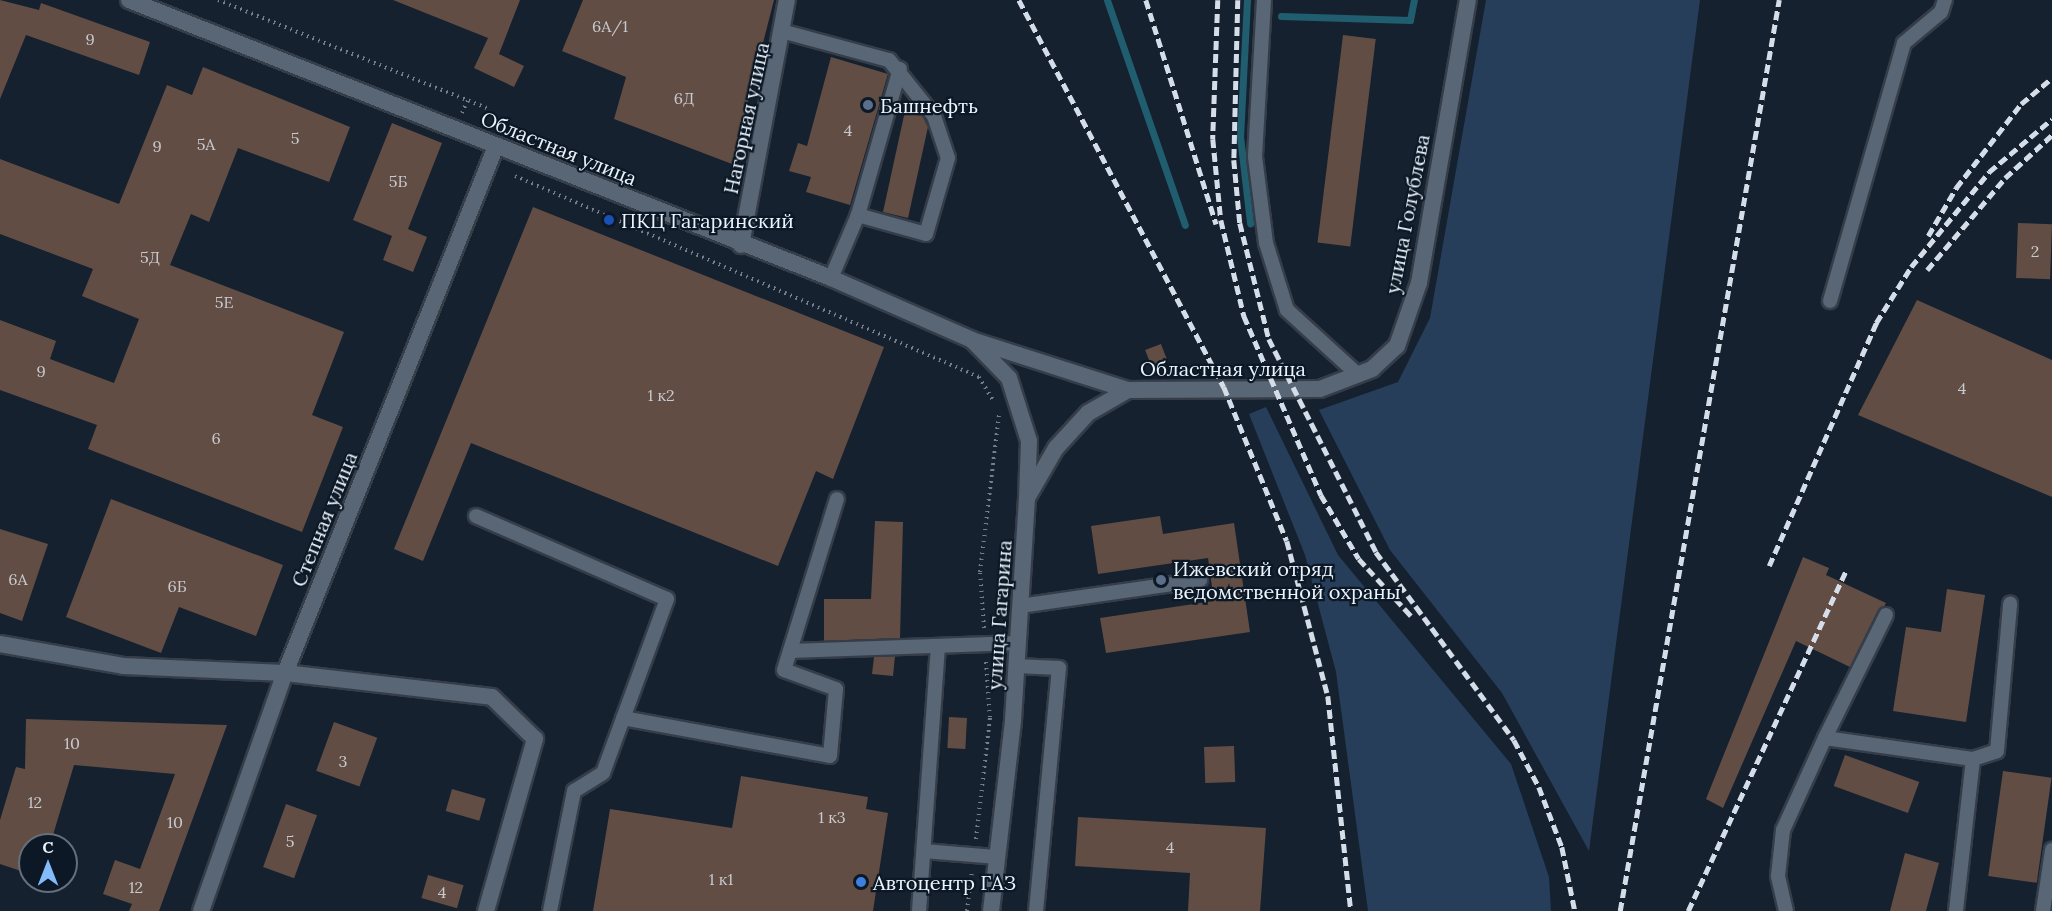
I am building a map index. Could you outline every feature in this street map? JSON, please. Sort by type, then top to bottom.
[{"type":"street","name":"Областная улица","points":[[129,0],[454,128],[741,245],[831,278],[972,340],[1128,390],[1320,389]]},
{"type":"street","name":"Нагорная улица","points":[[741,245],[785,32],[787,0]]},
{"type":"street","name":"улица Голублева","points":[[1320,389],[1357,374],[1397,346],[1419,283],[1468,0]]},
{"type":"street","name":"Степная улица","points":[[201,911],[285,673],[496,146]]},
{"type":"street","name":"улица Гагарина","points":[[972,340],[1010,378],[1021,405],[1029,441],[1018,643],[991,911]]},
{"type":"street","points":[[1027,498],[1056,448],[1080,422],[1128,390]]},
{"type":"street","points":[[0,644],[123,666],[285,673],[492,697],[535,739],[486,911]]},
{"type":"lane","points":[[1264,0],[1255,157],[1266,243],[1287,310],[1357,374]]},
{"type":"lane","points":[[1830,301],[1904,43],[1941,12],[1945,0]]},
{"type":"lane","points":[[785,32],[889,60],[900,69],[934,116],[948,158],[926,234],[858,214]]},
{"type":"lane","points":[[831,278],[858,214],[900,69]]},
{"type":"lane","points":[[623,718],[830,756],[836,689],[784,670],[837,499]]},
{"type":"lane","points":[[476,516],[667,599],[603,773],[574,791],[550,911]]},
{"type":"lane","points":[[1020,606],[1200,580]]},
{"type":"lane","points":[[1825,738],[1973,759],[1997,751],[2010,604]]},
{"type":"lane","points":[[1786,911],[1778,876],[1783,830],[1825,738],[1886,615]]},
{"type":"lane","points":[[790,651],[1018,643]]},
{"type":"lane","points":[[919,911],[938,647]]},
{"type":"lane","points":[[1016,666],[1059,668],[1036,911]]},
{"type":"lane","points":[[1956,911],[1973,759]]},
{"type":"lane","points":[[2043,911],[2052,850]]},
{"type":"lane","points":[[925,851],[997,857]]},
{"type":"path","points":[[218,0],[488,108]]},
{"type":"path","points":[[454,128],[468,100]]},
{"type":"path","points":[[489,165],[979,377],[999,409],[980,572],[990,718]]},
{"type":"shaded area","points":[[1486,0],[1700,0],[1589,851],[1502,693],[1390,550],[1319,410],[1398,382],[1430,318]]},
{"type":"shaded area","points":[[1266,407],[1338,555],[1511,764],[1549,877],[1551,911],[1368,911],[1336,672],[1305,555],[1249,414]]},
{"type":"building","points":[[0,0],[39,10],[41,3],[150,42],[139,75],[26,35],[0,99]]},
{"type":"building","points":[[393,0],[520,0],[499,54],[524,66],[514,87],[474,68],[488,38]]},
{"type":"building","points":[[583,0],[774,0],[732,164],[614,119],[626,77],[562,51]]},
{"type":"building","points":[[1343,35],[1376,39],[1350,246],[1318,242]]},
{"type":"building","points":[[831,57],[888,74],[850,205],[806,192],[811,177],[789,171],[798,143],[807,146]]},
{"type":"building","points":[[203,67],[350,127],[329,182],[238,148],[209,222],[191,214],[170,265],[344,332],[312,415],[343,427],[302,532],[88,449],[97,425],[0,390],[0,320],[56,341],[50,359],[114,383],[139,319],[82,296],[93,269],[0,234],[0,159],[119,204],[167,85],[192,95]]},
{"type":"building","points":[[905,111],[922,115],[928,127],[908,218],[883,212]]},
{"type":"building","points":[[392,123],[442,143],[408,229],[427,237],[413,272],[383,260],[392,236],[353,220]]},
{"type":"building","points":[[533,207],[884,347],[833,479],[816,471],[778,566],[471,443],[423,561],[394,549]]},
{"type":"building","points":[[2018,223],[2052,224],[2050,279],[2016,278]]},
{"type":"building","points":[[1917,300],[2052,360],[2052,497],[1858,415]]},
{"type":"building","points":[[1161,344],[1168,362],[1152,368],[1145,350]]},
{"type":"building","points":[[111,499],[283,565],[256,636],[179,607],[161,653],[66,617]]},
{"type":"building","points":[[1160,516],[1163,534],[1234,523],[1250,632],[1106,653],[1100,618],[1214,601],[1208,558],[1098,574],[1091,526]]},
{"type":"building","points":[[875,521],[903,522],[900,638],[824,641],[824,599],[871,599]]},
{"type":"building","points":[[0,529],[48,544],[22,621],[0,613]]},
{"type":"building","points":[[1803,557],[1829,568],[1826,575],[1886,603],[1850,667],[1796,641],[1723,808],[1706,799]]},
{"type":"building","points":[[1947,589],[1985,595],[1966,722],[1893,711],[1906,627],[1941,632]]},
{"type":"building","points":[[895,656],[893,676],[872,674],[874,657]]},
{"type":"building","points":[[949,717],[967,718],[965,749],[947,748]]},
{"type":"building","points":[[26,719],[227,725],[159,911],[129,911],[132,904],[103,894],[115,860],[140,869],[175,774],[74,765],[54,833],[18,833],[18,870],[0,864],[0,820],[16,767],[25,769]]},
{"type":"building","points":[[334,722],[377,738],[359,787],[316,771]]},
{"type":"building","points":[[1234,746],[1235,782],[1205,783],[1204,747]]},
{"type":"building","points":[[1845,755],[1919,782],[1908,813],[1834,786]]},
{"type":"building","points":[[2003,771],[2052,778],[2037,883],[1988,876]]},
{"type":"building","points":[[741,776],[868,797],[866,809],[888,813],[873,911],[593,911],[610,809],[732,828]]},
{"type":"building","points":[[452,789],[486,799],[479,821],[446,811]]},
{"type":"building","points":[[286,804],[317,815],[294,878],[263,867]]},
{"type":"building","points":[[1078,817],[1266,828],[1260,911],[1188,911],[1190,873],[1075,866]]},
{"type":"building","points":[[1905,853],[1939,863],[1926,911],[1890,911]]},
{"type":"building","points":[[428,875],[464,885],[457,908],[421,898]]},
{"type":"waterway","points":[[1107,0],[1185,225]]},
{"type":"waterway","points":[[1247,0],[1240,136],[1250,223]]},
{"type":"waterway","points":[[1281,16],[1410,20],[1414,0]]},
{"type":"railway","points":[[1019,0],[1224,387],[1287,541],[1328,696],[1351,911]]},
{"type":"railway","points":[[1146,0],[1216,224]]},
{"type":"railway","points":[[1218,0],[1213,139],[1221,220],[1244,316],[1321,495],[1359,559],[1413,618]]},
{"type":"railway","points":[[1238,0],[1234,160],[1240,223],[1269,339],[1376,552],[1514,740],[1539,787],[1562,847],[1575,911]]},
{"type":"railway","points":[[1620,911],[1779,0]]},
{"type":"railway","points":[[1928,236],[1956,188],[2021,104],[2052,78]]},
{"type":"railway","points":[[1769,566],[1876,323],[1911,267],[1989,172],[2052,119]]},
{"type":"railway","points":[[1927,270],[2005,178],[2052,135]]},
{"type":"railway","points":[[1688,911],[1846,570]]},
{"type":"place","name":"Башнефть","points":[[868,105]]},
{"type":"place","name":"ПКЦ Гагаринский","points":[[609,220]]},
{"type":"place","name":"Ижевский отряд ведомственной охраны","points":[[1161,580]]},
{"type":"place","name":"Автоцентр ГАЗ","points":[[861,882]]}]
